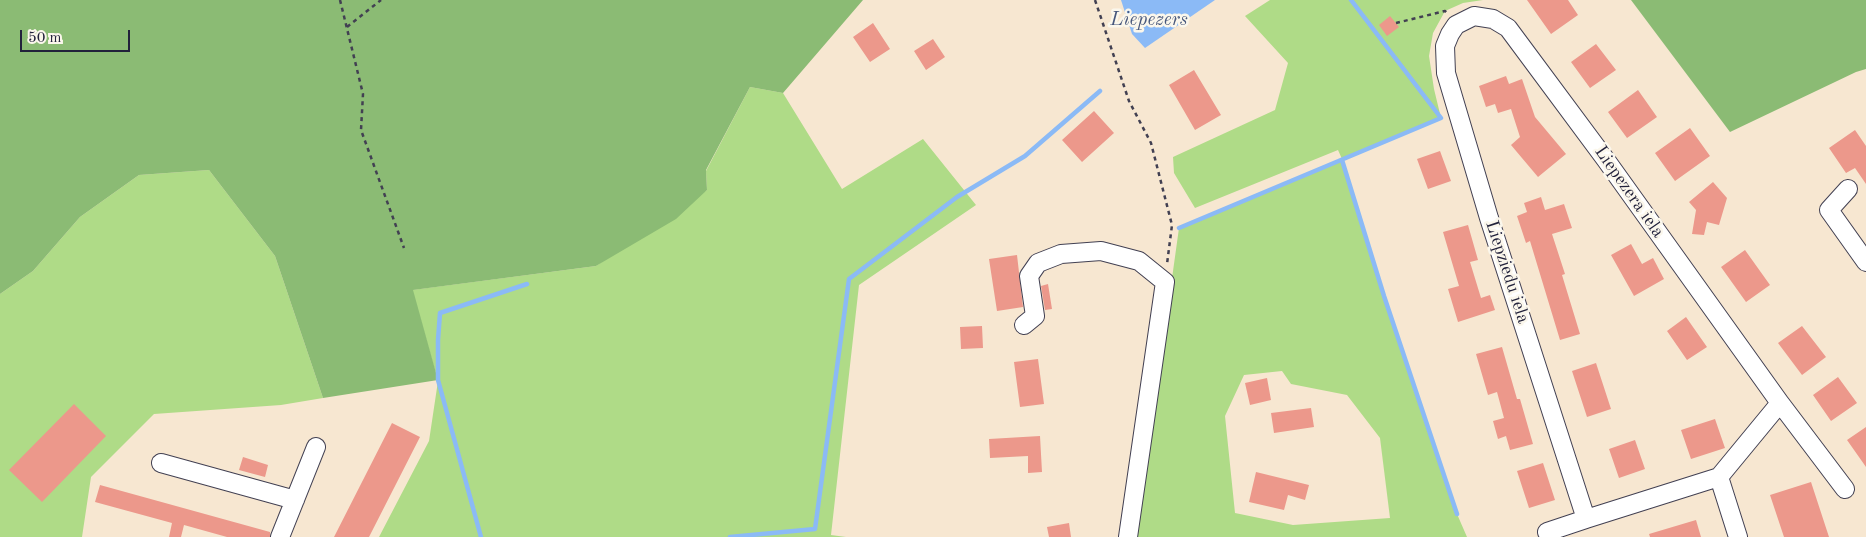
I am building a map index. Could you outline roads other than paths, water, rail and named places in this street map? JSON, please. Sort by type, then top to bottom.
[{"type":"street","name":"Liepezera iela","points":[[1456,25],[1474,16],[1493,19],[1508,28],[1612,167],[1780,403],[1845,489]]},
{"type":"street","name":"Liepziedu iela","points":[[1456,25],[1445,46],[1446,73],[1489,218],[1586,519]]},
{"type":"street","points":[[1848,189],[1829,210],[1866,262]]},
{"type":"street","points":[[1024,325],[1035,316],[1029,276],[1038,263],[1061,254],[1101,251],[1139,261],[1165,282],[1128,537]]},
{"type":"street","points":[[1547,532],[1719,477],[1780,403]]},
{"type":"street","points":[[280,537],[316,447]]},
{"type":"street","points":[[161,463],[294,500]]},
{"type":"street","points":[[1719,477],[1738,537]]},
{"type":"water","name":"Liepezers","points":[[1121,0],[1215,0],[1145,48],[1132,34]]},
{"type":"waterway","points":[[1179,228],[1441,118],[1351,0]]},
{"type":"waterway","points":[[730,537],[815,529],[849,279],[957,197],[1025,156],[1100,91]]},
{"type":"waterway","points":[[1342,160],[1384,296],[1457,514]]},
{"type":"waterway","points":[[481,537],[438,380],[440,313],[527,284]]}]
